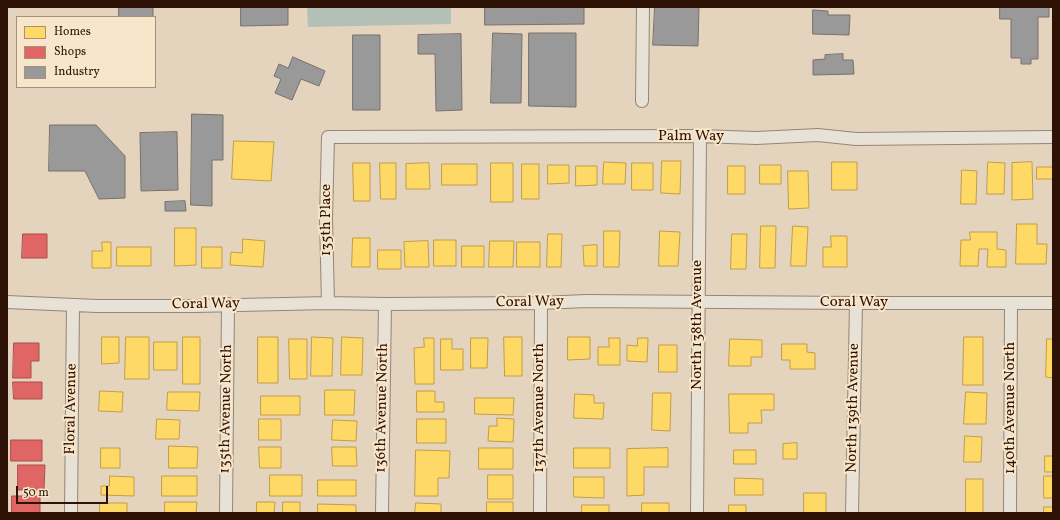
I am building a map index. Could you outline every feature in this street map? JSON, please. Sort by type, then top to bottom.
[{"type":"street","points":[[642,101],[643,7]]},
{"type":"street","name":"Palm Way","points":[[328,137],[700,136],[756,138],[818,135],[856,139],[1053,137]]},
{"type":"street","name":"North 138th Avenue","points":[[697,513],[700,136]]},
{"type":"street","name":"135th Place","points":[[328,137],[326,219],[328,302]]},
{"type":"street","name":"Coral Way","points":[[7,302],[73,305],[195,306],[328,302],[384,304],[541,303],[586,301],[1053,303]]},
{"type":"street","name":"137th Avenue North","points":[[540,513],[541,303]]},
{"type":"street","name":"North 139th Avenue","points":[[852,513],[856,303]]},
{"type":"street","name":"135th Avenue North","points":[[226,513],[228,304]]},
{"type":"street","name":"136th Avenue North","points":[[382,513],[384,304]]},
{"type":"street","name":"140th Avenue North","points":[[1010,513],[1011,304]]},
{"type":"street","name":"Floral Avenue","points":[[71,513],[73,305]]},
{"type":"shaded area","points":[[307,7],[451,7],[451,24],[308,27]]},
{"type":"building: Homes","points":[[234,141],[274,142],[271,181],[232,179]]},
{"type":"building: Homes","points":[[662,161],[681,161],[680,194],[661,193]]},
{"type":"building: Homes","points":[[604,162],[626,163],[625,184],[603,184]]},
{"type":"building: Homes","points":[[832,162],[857,162],[857,190],[832,190]]},
{"type":"building: Homes","points":[[988,162],[1005,163],[1004,194],[987,194]]},
{"type":"building: Homes","points":[[1032,162],[1033,199],[1012,200],[1012,163]]},
{"type":"building: Homes","points":[[353,163],[370,163],[370,201],[354,201]]},
{"type":"building: Homes","points":[[380,163],[396,163],[396,199],[381,199]]},
{"type":"building: Homes","points":[[429,163],[430,189],[406,189],[406,164]]},
{"type":"building: Homes","points":[[491,163],[513,163],[513,202],[491,202]]},
{"type":"building: Homes","points":[[632,163],[653,163],[653,190],[632,190]]},
{"type":"building: Homes","points":[[442,164],[477,164],[477,185],[442,185]]},
{"type":"building: Homes","points":[[522,164],[539,164],[539,199],[522,199]]},
{"type":"building: Homes","points":[[548,165],[569,165],[569,183],[548,184]]},
{"type":"building: Homes","points":[[760,165],[781,165],[781,184],[760,184]]},
{"type":"building: Homes","points":[[576,166],[597,166],[597,185],[576,186]]},
{"type":"building: Homes","points":[[728,166],[745,166],[745,194],[728,194]]},
{"type":"building: Homes","points":[[1037,167],[1053,167],[1053,179],[1037,179]]},
{"type":"building: Homes","points":[[962,170],[977,171],[976,204],[961,204]]},
{"type":"building: Homes","points":[[788,171],[808,171],[809,208],[789,209]]},
{"type":"building: Homes","points":[[1017,224],[1037,224],[1037,244],[1047,244],[1046,264],[1016,264]]},
{"type":"building: Homes","points":[[761,226],[776,226],[775,268],[760,268]]},
{"type":"building: Homes","points":[[793,226],[808,227],[806,266],[791,266]]},
{"type":"building: Homes","points":[[175,228],[196,228],[196,265],[175,266]]},
{"type":"building: Homes","points":[[604,231],[620,231],[619,267],[604,267]]},
{"type":"building: Homes","points":[[660,231],[680,232],[678,266],[659,266]]},
{"type":"building: Homes","points":[[970,232],[997,232],[997,249],[1006,250],[1006,267],[987,267],[988,249],[979,249],[978,266],[960,266],[961,240],[970,240]]},
{"type":"building: Homes","points":[[548,234],[562,234],[561,267],[547,267]]},
{"type":"building: Homes","points":[[732,234],[747,234],[746,269],[731,269]]},
{"type":"building: Homes","points":[[831,236],[847,236],[847,267],[823,267],[823,247],[831,247]]},
{"type":"building: Homes","points":[[353,238],[370,238],[370,267],[352,267]]},
{"type":"building: Homes","points":[[243,239],[265,241],[263,267],[230,265],[231,252],[242,253]]},
{"type":"building: Homes","points":[[434,240],[456,240],[456,266],[434,266]]},
{"type":"building: Homes","points":[[428,241],[429,267],[405,267],[404,242]]},
{"type":"building: Homes","points":[[490,241],[514,241],[513,267],[489,267]]},
{"type":"building: Homes","points":[[102,242],[111,242],[111,268],[92,268],[92,251],[102,251]]},
{"type":"building: Homes","points":[[517,242],[540,242],[540,267],[517,267]]},
{"type":"building: Homes","points":[[597,245],[597,266],[584,266],[583,246]]},
{"type":"building: Homes","points":[[462,246],[484,246],[484,267],[462,267]]},
{"type":"building: Homes","points":[[117,247],[151,247],[151,266],[117,266]]},
{"type":"building: Homes","points":[[202,247],[222,247],[222,268],[202,268]]},
{"type":"building: Homes","points":[[378,250],[401,250],[401,269],[378,269]]},
{"type":"building: Homes","points":[[102,337],[119,337],[119,363],[102,364]]},
{"type":"building: Homes","points":[[126,337],[149,337],[149,379],[125,379]]},
{"type":"building: Homes","points":[[183,337],[200,337],[200,384],[183,384]]},
{"type":"building: Homes","points":[[258,337],[278,337],[278,383],[258,383]]},
{"type":"building: Homes","points":[[312,337],[333,338],[332,376],[311,376]]},
{"type":"building: Homes","points":[[342,337],[363,338],[362,375],[341,375]]},
{"type":"building: Homes","points":[[504,337],[522,337],[522,376],[505,376]]},
{"type":"building: Homes","points":[[568,337],[590,337],[590,359],[568,360]]},
{"type":"building: Homes","points":[[964,337],[983,337],[983,385],[963,385]]},
{"type":"building: Homes","points":[[424,338],[434,338],[434,384],[415,384],[414,348],[424,347]]},
{"type":"building: Homes","points":[[471,338],[488,338],[487,368],[471,368]]},
{"type":"building: Homes","points":[[609,338],[620,338],[620,365],[598,365],[598,347],[609,347]]},
{"type":"building: Homes","points":[[638,338],[648,338],[647,362],[627,361],[627,345],[637,346]]},
{"type":"building: Homes","points":[[289,339],[307,339],[307,379],[290,379]]},
{"type":"building: Homes","points":[[441,339],[452,339],[452,349],[463,349],[463,370],[441,370]]},
{"type":"building: Homes","points":[[730,339],[762,340],[762,357],[751,357],[751,366],[729,366]]},
{"type":"building: Homes","points":[[1047,339],[1053,339],[1053,378],[1046,377]]},
{"type":"building: Homes","points":[[154,342],[177,342],[177,370],[154,370]]},
{"type":"building: Homes","points":[[782,344],[807,344],[807,352],[815,353],[815,369],[790,369],[790,360],[782,360]]},
{"type":"building: Homes","points":[[659,345],[677,345],[677,372],[659,372]]},
{"type":"building: Homes","points":[[325,390],[355,390],[354,415],[325,415]]},
{"type":"building: Homes","points":[[100,391],[123,392],[122,412],[99,411]]},
{"type":"building: Homes","points":[[417,391],[435,391],[435,402],[444,402],[444,412],[417,412]]},
{"type":"building: Homes","points":[[168,392],[200,392],[199,411],[167,410]]},
{"type":"building: Homes","points":[[966,392],[987,393],[986,424],[964,424]]},
{"type":"building: Homes","points":[[653,393],[671,393],[670,431],[652,430]]},
{"type":"building: Homes","points":[[575,394],[594,395],[594,403],[604,403],[603,419],[574,418]]},
{"type":"building: Homes","points":[[729,394],[774,394],[774,410],[761,410],[762,423],[748,423],[748,433],[730,433]]},
{"type":"building: Homes","points":[[261,396],[300,396],[300,415],[261,415]]},
{"type":"building: Homes","points":[[475,398],[514,398],[513,415],[475,414]]},
{"type":"building: Homes","points":[[497,418],[514,419],[513,442],[488,441],[489,426],[497,426]]},
{"type":"building: Homes","points":[[157,419],[180,420],[179,439],[156,439]]},
{"type":"building: Homes","points":[[259,419],[281,419],[281,440],[259,440]]},
{"type":"building: Homes","points":[[417,419],[446,419],[446,443],[417,443]]},
{"type":"building: Homes","points":[[333,420],[357,421],[356,441],[332,440]]},
{"type":"building: Homes","points":[[965,436],[982,437],[981,462],[964,462]]},
{"type":"building: Homes","points":[[797,443],[797,459],[783,459],[783,444]]},
{"type":"building: Homes","points":[[169,446],[198,447],[197,468],[169,468]]},
{"type":"building: Homes","points":[[259,447],[281,447],[281,468],[260,468]]},
{"type":"building: Homes","points":[[332,447],[356,447],[357,466],[333,466]]},
{"type":"building: Homes","points":[[101,448],[120,448],[120,468],[101,468]]},
{"type":"building: Homes","points":[[479,448],[513,448],[513,469],[479,469]]},
{"type":"building: Homes","points":[[574,448],[610,448],[610,468],[574,468]]},
{"type":"building: Homes","points":[[668,448],[668,467],[644,467],[644,495],[627,496],[627,449]]},
{"type":"building: Homes","points":[[416,450],[450,451],[449,478],[438,478],[438,496],[415,496]]},
{"type":"building: Homes","points":[[734,450],[756,450],[756,464],[734,464]]},
{"type":"building: Homes","points":[[1045,456],[1053,456],[1053,472],[1045,472]]},
{"type":"building: Homes","points":[[270,475],[302,475],[302,496],[270,496]]},
{"type":"building: Homes","points":[[488,475],[513,475],[513,499],[488,499]]},
{"type":"building: Homes","points":[[110,476],[134,477],[134,496],[101,495],[101,486],[109,486]]},
{"type":"building: Homes","points":[[162,476],[197,476],[197,496],[162,496]]},
{"type":"building: Homes","points":[[1044,476],[1053,476],[1053,498],[1044,498]]},
{"type":"building: Homes","points":[[574,477],[604,477],[604,498],[574,497]]},
{"type":"building: Homes","points":[[735,478],[763,479],[763,495],[735,495]]},
{"type":"building: Homes","points":[[966,479],[983,479],[983,513],[966,513]]},
{"type":"building: Homes","points":[[318,480],[356,480],[356,496],[318,496]]},
{"type":"building: Homes","points":[[804,493],[826,493],[826,513],[804,513]]},
{"type":"building: Homes","points":[[165,502],[197,502],[196,513],[165,513]]},
{"type":"building: Homes","points":[[257,502],[275,502],[274,513],[257,513]]},
{"type":"building: Homes","points":[[283,502],[300,502],[300,513],[283,513]]},
{"type":"building: Homes","points":[[487,502],[513,502],[513,513],[487,513]]},
{"type":"building: Homes","points":[[100,503],[127,503],[127,513],[100,513]]},
{"type":"building: Homes","points":[[416,503],[441,504],[441,513],[415,513]]},
{"type":"building: Homes","points":[[642,503],[669,503],[669,513],[642,513]]},
{"type":"building: Homes","points":[[318,504],[356,505],[356,513],[318,513]]},
{"type":"building: Homes","points":[[582,505],[609,505],[609,513],[582,513]]},
{"type":"building: Homes","points":[[729,505],[746,505],[746,513],[729,513]]},
{"type":"building: Homes","points":[[1044,507],[1053,507],[1053,513],[1044,513]]},
{"type":"building: Shops","points":[[23,234],[47,234],[47,258],[22,258]]},
{"type":"building: Shops","points":[[14,343],[39,343],[39,361],[31,361],[31,378],[13,378]]},
{"type":"building: Shops","points":[[13,382],[42,382],[42,399],[14,399]]},
{"type":"building: Shops","points":[[11,440],[42,440],[42,461],[11,461]]},
{"type":"building: Shops","points":[[18,465],[45,465],[44,490],[18,490]]},
{"type":"building: Shops","points":[[12,496],[40,496],[40,513],[12,513]]},
{"type":"building: Industry","points":[[119,7],[153,7],[153,16],[119,16]]},
{"type":"building: Industry","points":[[241,7],[288,7],[288,25],[241,26]]},
{"type":"building: Industry","points":[[485,7],[584,7],[584,24],[485,25]]},
{"type":"building: Industry","points":[[655,7],[699,7],[698,46],[653,45]]},
{"type":"building: Industry","points":[[1000,7],[1049,7],[1049,17],[1038,17],[1038,59],[1031,59],[1031,64],[1021,64],[1021,58],[1011,58],[1011,19],[1000,19]]},
{"type":"building: Industry","points":[[813,10],[828,11],[828,15],[850,15],[849,35],[813,34]]},
{"type":"building: Industry","points":[[493,33],[522,34],[521,103],[491,103]]},
{"type":"building: Industry","points":[[529,33],[576,33],[576,107],[529,106]]},
{"type":"building: Industry","points":[[461,34],[462,110],[436,111],[435,54],[418,54],[418,35]]},
{"type":"building: Industry","points":[[353,35],[380,35],[380,110],[353,110]]},
{"type":"building: Industry","points":[[843,54],[843,60],[853,60],[854,74],[813,75],[813,60],[825,59],[825,55]]},
{"type":"building: Industry","points":[[293,57],[325,71],[319,86],[301,79],[292,100],[275,93],[281,79],[274,76],[279,64],[288,68]]},
{"type":"building: Industry","points":[[192,114],[223,115],[223,160],[212,160],[212,206],[191,205]]},
{"type":"building: Industry","points":[[50,125],[96,125],[125,156],[125,198],[99,199],[85,171],[49,171]]},
{"type":"building: Industry","points":[[177,132],[178,190],[141,191],[140,133]]},
{"type":"building: Industry","points":[[185,201],[186,211],[165,211],[165,202]]}]
